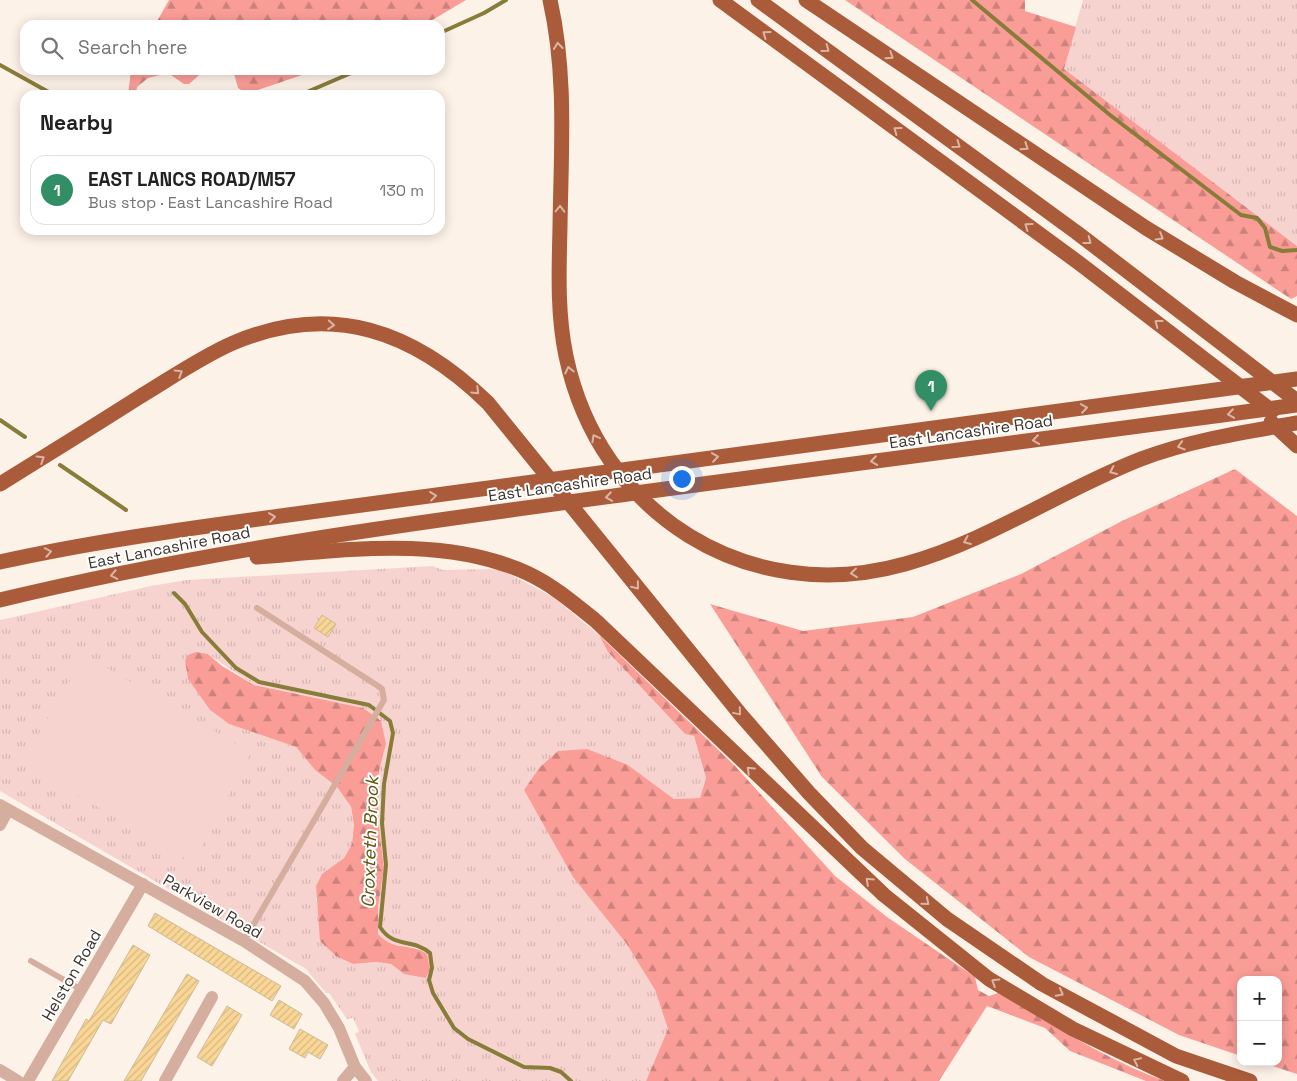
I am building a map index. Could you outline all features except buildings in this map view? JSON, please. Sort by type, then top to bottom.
[{"type":"highway","points":[[550,0],[559,55],[562,116],[559,296],[569,368],[585,417],[608,458],[634,491],[658,514],[688,535],[730,556],[779,570],[833,575],[902,565],[985,534],[1106,474],[1158,453],[1196,441],[1297,423]]},
{"type":"highway","points":[[720,0],[1079,263],[1297,431]]},
{"type":"highway","points":[[758,0],[1076,232],[1230,348],[1295,401]]},
{"type":"highway","points":[[806,0],[1146,228],[1235,282],[1297,315]]},
{"type":"highway","points":[[0,484],[216,351],[259,334],[300,325],[328,324],[361,328],[396,337],[446,366],[469,384],[508,427],[776,756],[834,820],[900,881],[947,919],[1042,984],[1176,1056],[1250,1081]]},
{"type":"highway","points":[[1197,353],[1297,446]]},
{"type":"highway","name":"East Lancashire Road","points":[[0,562],[134,537],[288,515],[1297,379]]},
{"type":"highway","name":"East Lancashire Road","points":[[0,600],[162,565],[481,514],[1295,401]]},
{"type":"highway","points":[[162,565],[373,549],[426,549],[500,562],[529,574],[559,592],[596,621],[884,895],[989,979],[1073,1029],[1182,1081]]},
{"type":"street","name":"Parkview Road","points":[[4,807],[244,941],[305,981],[324,1003],[339,1028],[355,1067],[366,1081]]},
{"type":"street","points":[[0,825],[4,807]]},
{"type":"street","name":"Helston Road","points":[[28,1081],[143,884]]},
{"type":"street","points":[[165,1081],[212,997]]},
{"type":"street","points":[[343,1081],[355,1067]]},
{"type":"street","points":[[0,1070],[18,1081]]},
{"type":"lane","points":[[244,941],[382,704],[383,695],[378,686],[257,608]]},
{"type":"lane","points":[[31,961],[80,989]]},
{"type":"green space","points":[[169,0],[466,0],[432,20],[158,20]]},
{"type":"green space","points":[[845,0],[1025,0],[1025,11],[1076,27],[1064,69],[1297,246],[1297,296],[1291,299]]},
{"type":"green space","points":[[1083,0],[1297,0],[1297,246],[1063,69]]},
{"type":"green space","points":[[130,75],[160,75],[148,78],[137,87],[137,90],[129,90]]},
{"type":"green space","points":[[171,75],[199,75],[189,84],[184,84]]},
{"type":"green space","points":[[234,75],[302,75],[258,90],[242,90],[238,88]]},
{"type":"green space","points":[[1235,469],[1297,516],[1297,1074],[1272,1066],[1282,1066],[1282,976],[1237,976],[1237,1055],[1179,1035],[1029,957],[905,859],[822,777],[710,604],[803,631],[913,617],[1021,574],[1122,521]]},
{"type":"green space","points":[[432,566],[443,570],[500,569],[553,597],[599,635],[608,652],[685,734],[694,736],[706,778],[700,798],[674,799],[628,765],[524,790],[655,990],[668,1029],[646,1081],[378,1081],[371,1072],[355,1034],[359,1031],[353,1018],[347,1019],[329,993],[326,993],[306,969],[0,791],[0,620],[151,586],[187,580]],"holes":[[[322,615],[336,624],[328,636],[314,628]],[[208,654],[254,685],[362,708],[386,744],[379,771],[378,818],[384,868],[378,907],[378,934],[388,944],[418,948],[404,974],[391,964],[376,962],[353,964],[320,941],[321,926],[316,898],[335,865],[344,858],[352,844],[354,824],[351,808],[337,787],[315,770],[296,747],[229,724],[210,710],[188,679],[185,661]]]},
{"type":"green space","points":[[599,635],[735,766],[835,876],[887,917],[975,977],[978,990],[989,996],[1001,992],[1101,1052],[1165,1081],[1146,1081],[1070,1051],[1045,1028],[987,1006],[939,1081],[646,1081],[668,1029],[655,990],[626,943],[573,877],[524,790],[540,767],[558,751],[587,749],[628,765],[674,799],[700,798],[706,778],[694,736],[685,734],[608,652]]},
{"type":"green space","points":[[196,652],[208,654],[222,666],[254,685],[363,708],[381,721],[386,744],[379,771],[378,818],[384,868],[378,907],[378,934],[390,943],[420,950],[427,954],[430,969],[426,978],[404,974],[391,964],[376,962],[353,964],[336,956],[320,941],[316,886],[322,874],[344,858],[352,844],[354,824],[351,807],[337,787],[315,770],[296,747],[229,724],[210,710],[188,679],[185,661],[188,655]]},
{"type":"green space","points":[[85,655],[251,753],[193,863],[22,762]]},
{"type":"waterway","points":[[445,31],[484,13],[506,0]]},
{"type":"waterway","points":[[972,0],[1110,115],[1241,215],[1257,218],[1265,228],[1270,247],[1282,251],[1297,250]]},
{"type":"waterway","points":[[0,65],[45,90]]},
{"type":"waterway","points":[[312,90],[346,75]]},
{"type":"waterway","points":[[0,420],[25,437]]},
{"type":"waterway","points":[[60,465],[126,510]]},
{"type":"waterway","name":"Croxteth Brook","points":[[174,593],[185,604],[202,632],[236,668],[259,682],[369,705],[390,721],[393,733],[384,784],[382,823],[386,865],[380,927],[391,938],[424,948],[430,953],[432,968],[429,980],[433,993],[454,1028],[468,1039],[524,1067],[550,1068],[561,1072],[571,1081]]},
{"type":"place","name":"EAST LANCS ROAD/M57","points":[[931,411]]}]
